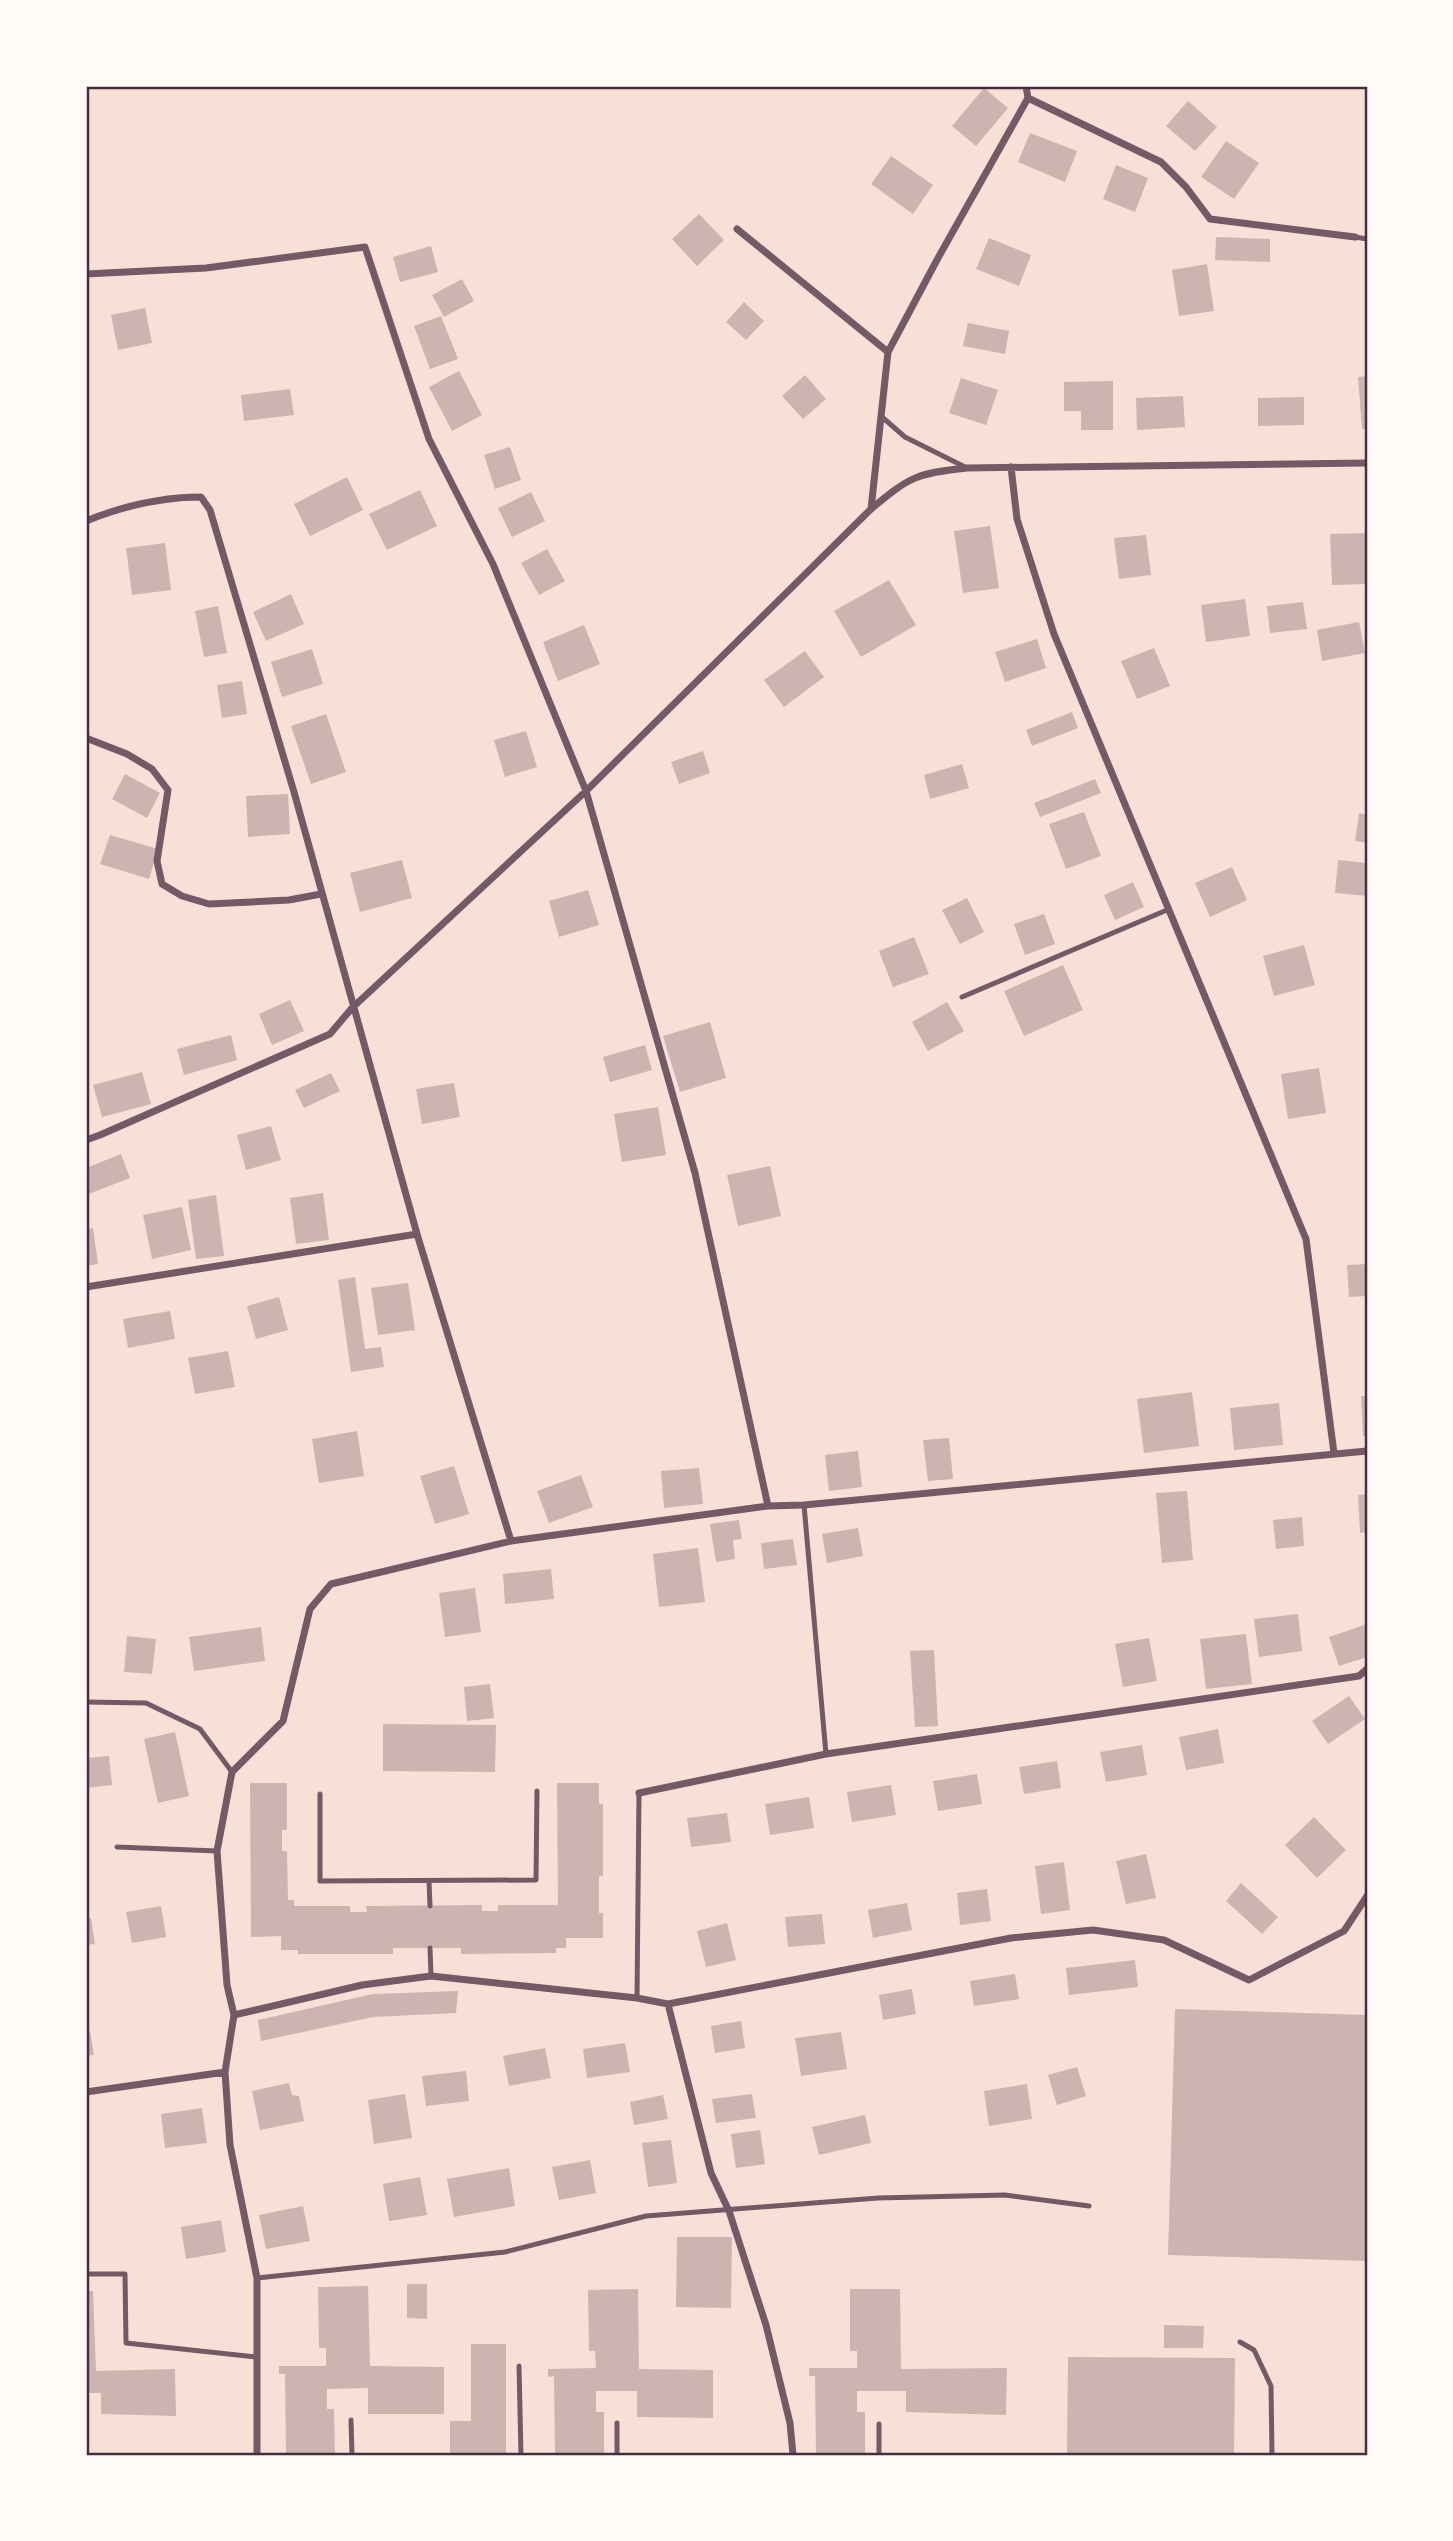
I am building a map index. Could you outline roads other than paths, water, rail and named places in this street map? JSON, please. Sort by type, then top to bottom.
[{"type":"street","points":[[871,509],[888,352],[1028,98],[1026,86]]},
{"type":"street","points":[[1028,98],[1161,162],[1186,187],[1210,219],[1355,237]]},
{"type":"street","points":[[737,229],[888,352]]},
{"type":"street","points":[[86,274],[206,268],[365,247],[429,439],[493,564],[586,790],[695,1173],[768,1506]]},
{"type":"street","points":[[86,1140],[330,1034],[352,1008],[586,790],[871,509],[902,483],[930,472],[967,468],[1367,463]]},
{"type":"street","points":[[1011,467],[1017,519],[1054,634],[1306,1239],[1334,1452]]},
{"type":"street","points":[[86,521],[113,510],[170,497],[201,497],[210,510],[294,792],[417,1234],[511,1541]]},
{"type":"street","points":[[86,738],[127,754],[152,769],[168,790],[157,861],[162,884],[182,896],[209,904],[289,900],[321,894]]},
{"type":"street","points":[[86,1287],[417,1234]]},
{"type":"street","points":[[257,2455],[257,2278],[230,2146],[225,2072],[234,2015],[227,1984],[217,1851],[232,1772],[283,1721],[310,1609],[331,1584],[511,1541],[768,1506],[804,1505],[1334,1452],[1367,1451]]},
{"type":"street","points":[[639,1793],[826,1754],[1359,1676],[1367,1670]]},
{"type":"street","points":[[234,2015],[362,1985],[431,1976],[637,1998],[668,2004],[1011,1938],[1093,1930],[1164,1940],[1249,1980],[1344,1930],[1367,1896]]},
{"type":"street","points":[[668,2004],[711,2173],[729,2211],[766,2325],[790,2423],[793,2455]]},
{"type":"street","points":[[86,2092],[225,2072]]},
{"type":"lane","points":[[1355,237],[1367,239]]},
{"type":"lane","points":[[881,417],[905,437],[967,468]]},
{"type":"lane","points":[[961,997],[1167,910]]},
{"type":"lane","points":[[804,1505],[826,1754]]},
{"type":"lane","points":[[86,1702],[146,1703],[200,1728],[232,1772]]},
{"type":"lane","points":[[320,1794],[320,1881],[536,1880],[537,1791]]},
{"type":"lane","points":[[637,1998],[639,1793]]},
{"type":"lane","points":[[117,1847],[217,1851]]},
{"type":"lane","points":[[429,1881],[429,1906]]},
{"type":"lane","points":[[430,1948],[431,1976]]},
{"type":"lane","points":[[257,2278],[505,2252],[646,2216],[878,2199],[1005,2195],[1089,2206]]},
{"type":"lane","points":[[86,2274],[125,2274],[126,2343],[257,2357]]},
{"type":"lane","points":[[1240,2342],[1254,2350],[1271,2386],[1272,2455]]},
{"type":"lane","points":[[519,2366],[521,2455]]},
{"type":"lane","points":[[351,2420],[352,2455]]},
{"type":"lane","points":[[617,2423],[617,2455]]},
{"type":"lane","points":[[879,2424],[879,2455]]}]
